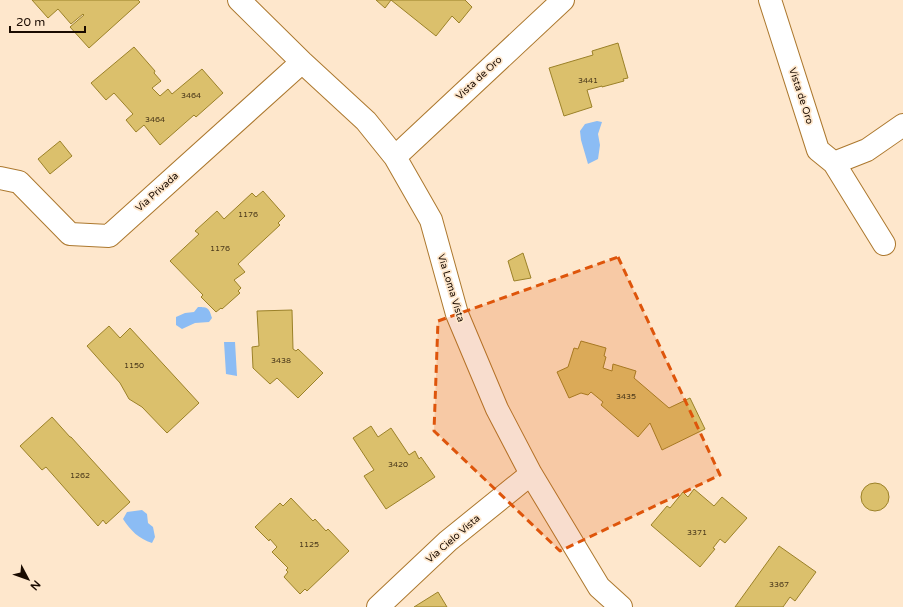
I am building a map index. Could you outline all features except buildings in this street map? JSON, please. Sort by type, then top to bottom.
[{"type":"street","name":"Via Loma Vista","points":[[239,0],[302,62],[366,121],[395,157],[431,220],[457,314],[497,409],[531,474],[599,586],[621,607]]},
{"type":"street","name":"Vista de Oro","points":[[395,157],[563,0]]},
{"type":"street","name":"Vista de Oro","points":[[770,0],[818,150],[834,163],[884,244]]},
{"type":"street","name":"Via Privada","points":[[0,178],[19,182],[70,234],[108,236],[302,62]]},
{"type":"street","points":[[834,163],[867,150],[903,125]]},
{"type":"street","name":"Via Cielo Vista","points":[[378,607],[448,541],[531,474]]},
{"type":"highlighted area","points":[[618,257],[720,475],[560,551],[434,431],[438,321]]},
{"type":"water","points":[[597,121],[602,122],[598,134],[600,145],[598,159],[588,164],[580,131],[585,124]]},
{"type":"water","points":[[198,307],[204,307],[209,310],[212,318],[209,322],[195,323],[182,329],[176,325],[176,317],[185,313],[194,312]]},
{"type":"water","points":[[224,342],[235,342],[237,376],[226,374]]},
{"type":"water","points":[[142,510],[147,514],[148,523],[153,527],[155,537],[152,543],[135,534],[123,519],[127,512]]}]
